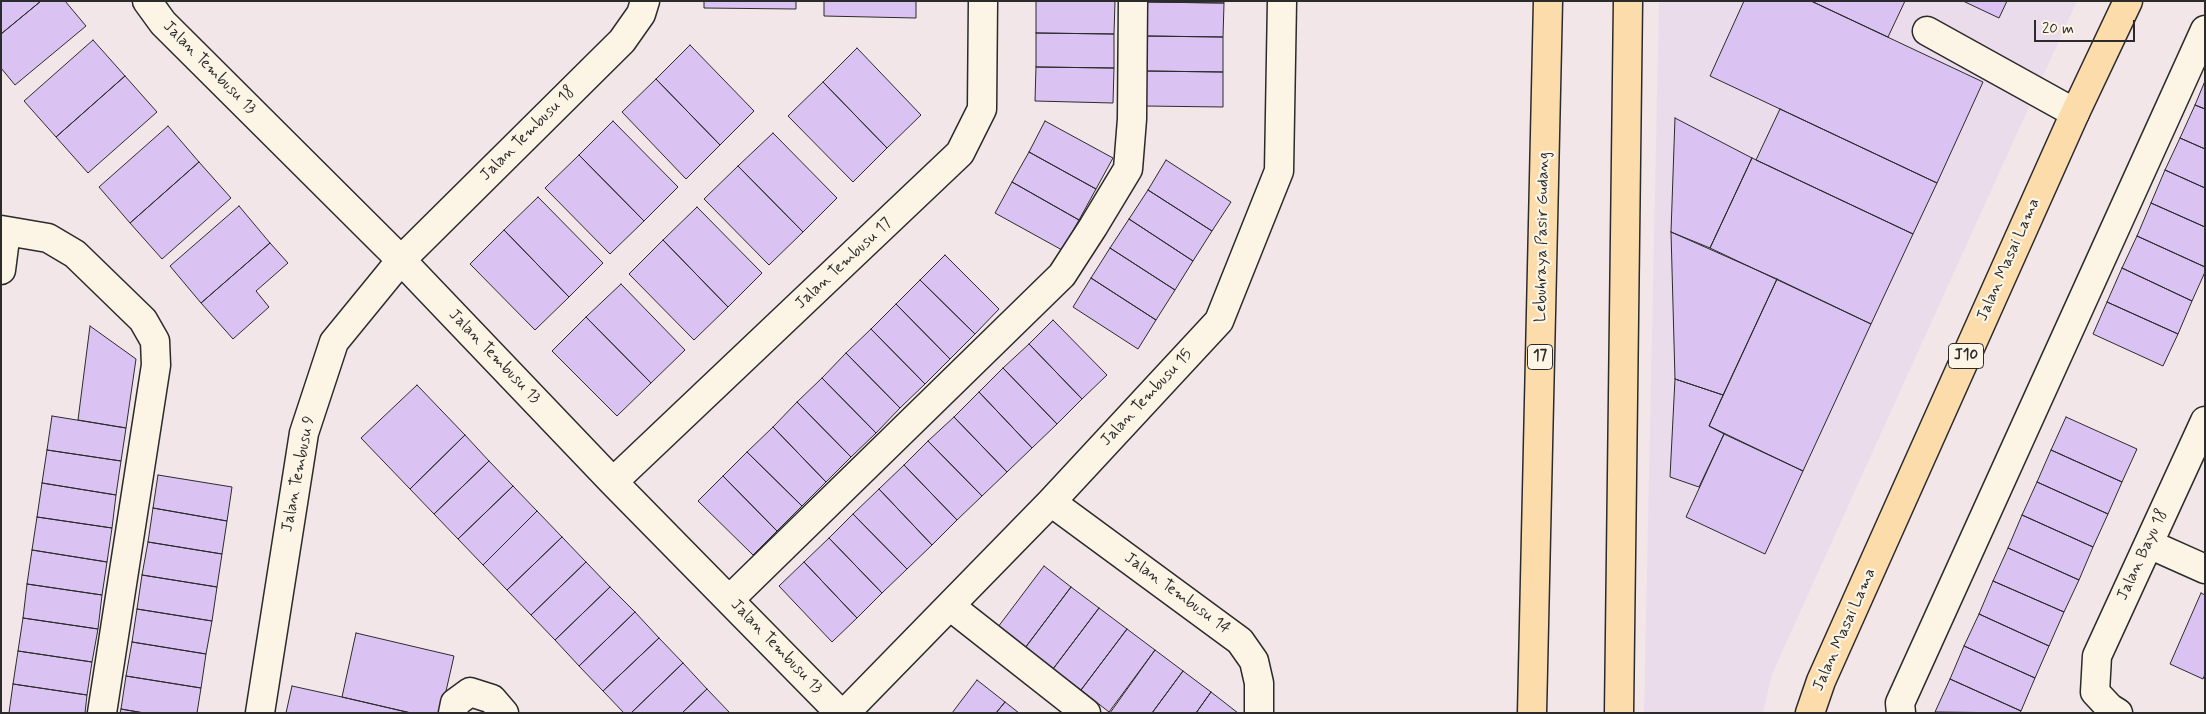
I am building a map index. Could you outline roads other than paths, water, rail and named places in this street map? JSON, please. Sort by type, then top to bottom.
[{"type":"main road","name":"Lebuhraya Pasir Gudang","points":[[1532,713],[1548,1]]},
{"type":"main road","points":[[1619,713],[1628,1]]},
{"type":"main road","name":"Jalan Masai Lama","points":[[1810,713],[1829,663],[2075,113],[2128,1]]},
{"type":"street","name":"Jalan Tembusu 13","points":[[147,1],[163,23],[401,260],[613,482],[840,713]]},
{"type":"street","name":"Jalan Tembusu 18","points":[[401,260],[622,41],[641,14],[645,1]]},
{"type":"street","name":"Jalan Tembusu 17","points":[[613,482],[960,153],[982,109],[984,1]]},
{"type":"street","points":[[729,600],[1062,275],[1128,169],[1132,119],[1134,1]]},
{"type":"street","name":"Jalan Tembusu 15","points":[[845,713],[1051,502],[1219,321],[1279,171],[1282,1]]},
{"type":"street","points":[[1901,713],[1900,703],[2205,30]]},
{"type":"street","points":[[1927,31],[2075,113]]},
{"type":"street","points":[[1,270],[4,231],[48,238],[76,254],[143,320],[155,341],[156,365],[102,713]]},
{"type":"street","name":"Jalan Tembusu 9","points":[[260,713],[304,433],[334,342],[401,260]]},
{"type":"street","name":"Jalan Bayu 18","points":[[2118,713],[2110,708],[2095,692],[2097,656],[2205,421]]},
{"type":"street","name":"Jalan Tembusu 14","points":[[1051,502],[1240,641],[1254,660],[1259,683],[1259,713]]},
{"type":"street","points":[[2149,544],[2205,569]]},
{"type":"street","points":[[950,606],[1086,713]]},
{"type":"street","points":[[453,713],[455,703],[470,692],[492,699],[504,713]]}]
